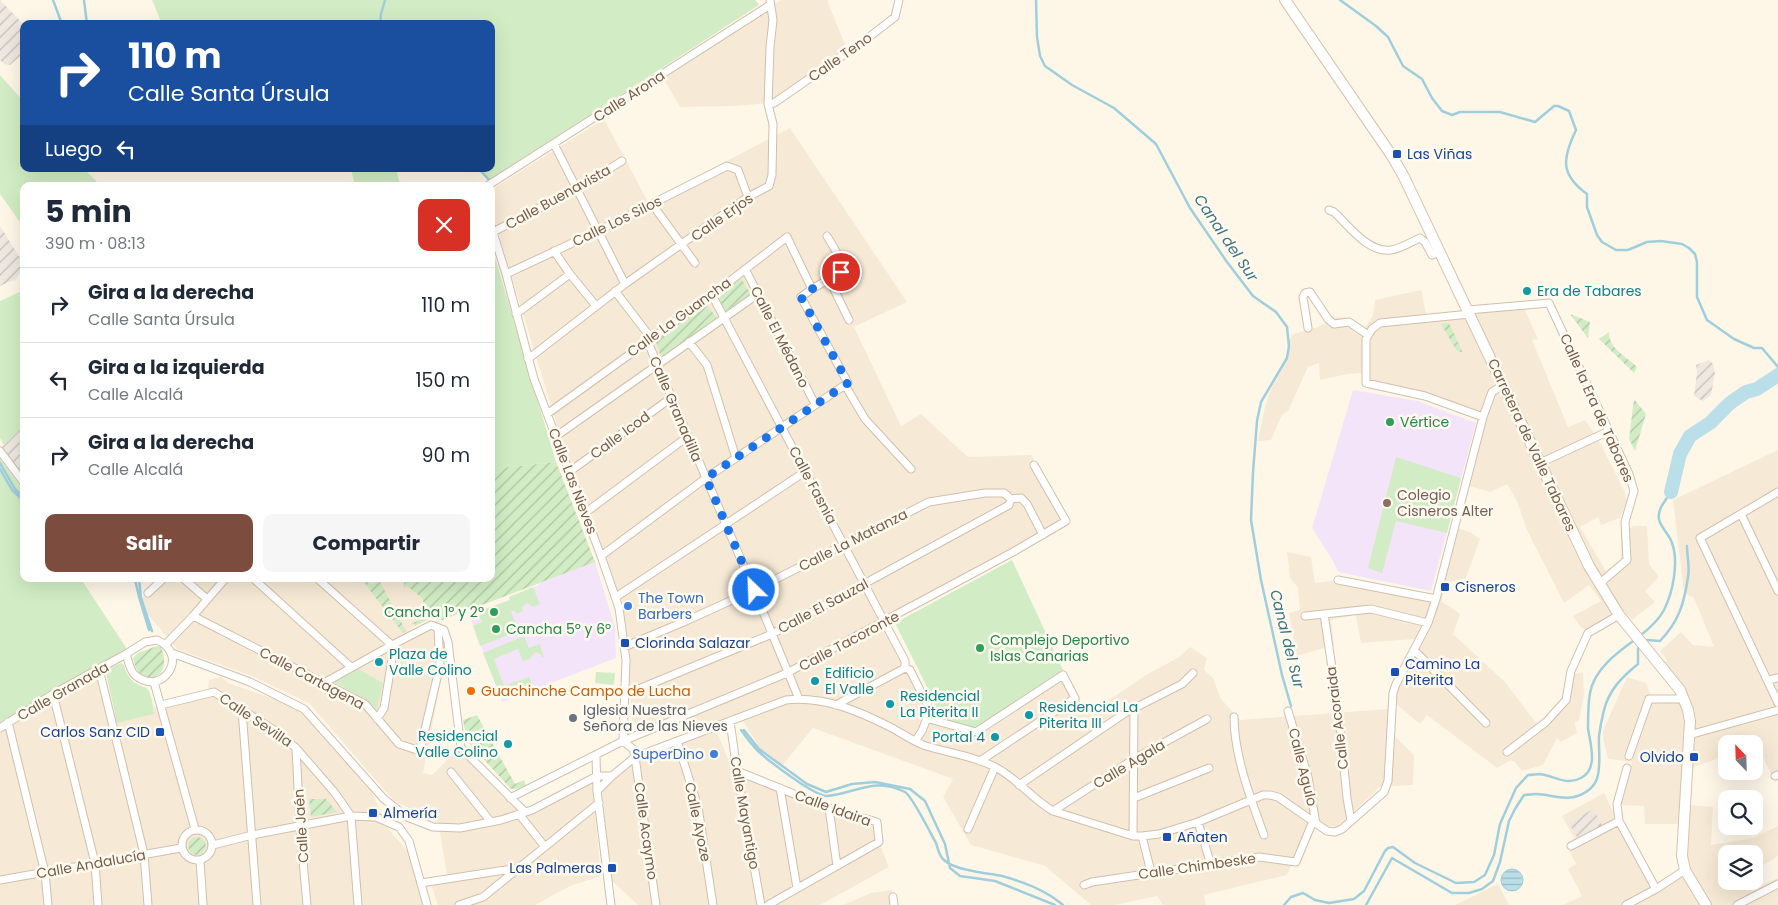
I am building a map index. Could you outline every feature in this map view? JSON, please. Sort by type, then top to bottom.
[{"type":"main road","name":"Carretera de Valle Tabares","points":[[1284,0],[1392,156],[1404,177],[1563,514],[1599,584],[1620,615],[1680,690],[1690,721],[1682,856],[1685,870],[1706,905]]},
{"type":"street","name":"Calle Teno","points":[[768,104],[774,103],[864,42],[895,17],[900,0]]},
{"type":"street","name":"Calle Erjos","points":[[528,359],[615,291],[748,197],[769,186],[772,175],[773,124],[768,104],[773,20],[770,2]]},
{"type":"street","name":"Calle Arona","points":[[493,182],[770,2]]},
{"type":"street","points":[[554,144],[625,284]]},
{"type":"street","name":"Calle Buenavista","points":[[495,228],[576,189],[622,161]]},
{"type":"street","name":"Calle Los Silos","points":[[506,274],[598,231],[727,166],[738,170],[748,197]]},
{"type":"street","points":[[652,204],[695,263]]},
{"type":"street","points":[[1329,210],[1334,212],[1360,237],[1377,250],[1392,250],[1420,238],[1425,242],[1432,255],[1440,252]]},
{"type":"street","points":[[827,236],[840,258],[841,272],[801,297],[865,419],[912,469]]},
{"type":"street","name":"Calle La Guancha","points":[[547,414],[712,295],[787,237],[812,289]]},
{"type":"street","name":"Calle Las Nieves","points":[[495,239],[528,359],[616,597],[626,660],[623,741]]},
{"type":"street","points":[[554,251],[596,306]]},
{"type":"street","name":"Calle El Médano","points":[[745,269],[815,404]]},
{"type":"street","points":[[516,314],[570,274]]},
{"type":"street","points":[[829,279],[849,320]]},
{"type":"street","name":"Calle Granadilla","points":[[615,291],[649,339],[656,366],[706,478],[799,699]]},
{"type":"street","points":[[1308,328],[1303,297],[1305,293],[1310,292],[1328,319],[1334,324],[1349,322],[1368,335]]},
{"type":"street","points":[[556,437],[758,294]]},
{"type":"street","name":"Calle Fasnia","points":[[712,295],[885,622],[905,662],[905,668],[910,670],[927,702],[930,710],[927,718]]},
{"type":"street","name":"Calle la Era de Tabares","points":[[1469,312],[1549,303],[1629,474],[1634,491],[1625,522],[1627,560],[1599,584]]},
{"type":"street","points":[[1469,312],[1380,323],[1372,329],[1366,339],[1366,384],[1425,396],[1483,417]]},
{"type":"street","points":[[689,342],[708,365],[736,458]]},
{"type":"street","points":[[601,556],[706,478],[846,384]]},
{"type":"street","points":[[597,790],[635,757],[786,700],[799,699],[821,701],[865,714],[924,745],[995,767],[1053,811],[1133,836],[1159,834],[1198,822],[1262,795],[1278,798],[1327,831],[1335,832],[1342,829],[1384,792],[1388,781],[1393,693],[1428,622],[1436,599],[1483,417],[1492,392],[1503,385]]},
{"type":"street","name":"Calle Icod","points":[[569,472],[671,398]]},
{"type":"street","points":[[1540,463],[1609,431]]},
{"type":"street","points":[[585,513],[687,437]]},
{"type":"street","points":[[0,451],[20,478]]},
{"type":"street","name":"Calle Tacoronte","points":[[510,798],[623,741],[787,673],[885,622],[1066,521],[1034,465]]},
{"type":"street","points":[[616,597],[806,471]]},
{"type":"street","name":"Calle La Matanza","points":[[624,647],[754,590],[929,502],[954,496],[985,492],[1004,493],[1011,499],[1021,498],[1027,504],[1043,535]]},
{"type":"street","points":[[1778,492],[1700,538],[1778,703]]},
{"type":"street","name":"Calle El Sauzal","points":[[624,695],[772,634],[1009,505],[1011,499]]},
{"type":"street","points":[[1741,514],[1778,591]]},
{"type":"street","points":[[1338,580],[1436,599]]},
{"type":"street","points":[[148,593],[160,582]]},
{"type":"street","points":[[187,582],[207,599]]},
{"type":"street","points":[[166,644],[222,582]]},
{"type":"street","points":[[257,582],[352,667]]},
{"type":"street","points":[[321,582],[394,647],[384,708],[377,719]]},
{"type":"street","points":[[1305,616],[1371,608],[1428,622]]},
{"type":"street","name":"Calle Acoraida","points":[[1324,614],[1338,708],[1346,798],[1351,821]]},
{"type":"street","points":[[1507,752],[1546,722],[1566,700],[1571,671],[1588,633],[1620,615]]},
{"type":"street","name":"Calle Cartagena","points":[[193,616],[365,704],[399,744],[420,751],[440,665],[438,628]]},
{"type":"street","points":[[324,683],[431,625],[444,630],[448,642],[461,748],[510,798],[545,847]]},
{"type":"street","points":[[172,653],[171,668],[164,678],[154,682],[146,682],[134,674],[126,654],[145,642],[156,640],[166,644],[172,653],[250,682],[304,708],[384,799],[406,817],[433,827],[460,828],[507,818],[522,813],[597,776],[612,776]]},
{"type":"street","points":[[1414,650],[1486,722]]},
{"type":"street","name":"Calle Granada","points":[[0,728],[54,694],[126,654]]},
{"type":"street","points":[[836,705],[905,668]]},
{"type":"street","points":[[99,669],[144,854],[148,905]]},
{"type":"street","points":[[1019,785],[1125,713],[1182,684],[1193,673]]},
{"type":"street","points":[[915,741],[922,731],[927,718],[976,732],[1063,675],[1075,698],[980,761]]},
{"type":"street","points":[[1768,680],[1778,678]]},
{"type":"street","points":[[154,682],[195,829]]},
{"type":"street","name":"Calle Sevilla","points":[[160,705],[214,692],[277,732],[296,748],[335,793],[351,816]]},
{"type":"street","points":[[54,694],[95,863],[98,905]]},
{"type":"street","points":[[1629,756],[1649,700],[1684,699]]},
{"type":"street","points":[[1133,836],[1134,709]]},
{"type":"street","points":[[242,710],[257,905]]},
{"type":"street","points":[[1689,735],[1778,710]]},
{"type":"street","name":"Calle Agulo","points":[[1288,711],[1308,776],[1314,823]]},
{"type":"street","points":[[1234,717],[1234,732],[1250,799],[1264,835]]},
{"type":"street","name":"Calle Agala","points":[[1053,811],[1134,759],[1207,719]]},
{"type":"street","name":"Calle Mayantigo","points":[[730,721],[761,905]]},
{"type":"street","points":[[8,722],[45,873],[48,905]]},
{"type":"street","points":[[623,741],[632,749],[635,757]]},
{"type":"street","name":"Calle Ayoze","points":[[677,741],[698,807],[713,905]]},
{"type":"street","name":"Calle Jaén","points":[[296,748],[300,827],[307,905]]},
{"type":"street","points":[[596,756],[597,790],[610,901]]},
{"type":"street","name":"Calle Acaymo","points":[[635,757],[656,905]]},
{"type":"street","points":[[968,829],[995,767]]},
{"type":"street","points":[[1134,798],[1209,768]]},
{"type":"street","points":[[1627,768],[1617,804],[1619,821],[1656,889]]},
{"type":"street","name":"Calle Idaira","points":[[737,771],[829,808],[877,822],[879,842],[768,905]]},
{"type":"street","points":[[451,772],[491,822]]},
{"type":"street","points":[[577,787],[581,788],[593,784],[597,790]]},
{"type":"street","points":[[780,788],[798,888]]},
{"type":"street","points":[[507,818],[513,812],[510,798]]},
{"type":"street","points":[[459,905],[483,897],[599,803]]},
{"type":"street","points":[[829,808],[837,866]]},
{"type":"street","points":[[213,845],[252,835],[351,816],[376,817],[399,827],[409,840],[427,905]]},
{"type":"street","points":[[351,816],[358,905]]},
{"type":"street","points":[[1571,846],[1619,821]]},
{"type":"street","points":[[1198,822],[1212,865]]},
{"type":"street","name":"Calle Chimbeske","points":[[1084,885],[1151,872],[1259,857],[1296,862],[1314,823]]},
{"type":"street","points":[[195,829],[208,834],[213,845],[211,852],[200,860],[186,857],[181,848],[184,836],[195,829]]},
{"type":"street","points":[[1142,836],[1151,872]]},
{"type":"street","name":"Calle Andalucía","points":[[0,880],[181,848]]},
{"type":"street","points":[[200,860],[203,905]]},
{"type":"street","points":[[421,883],[519,868]]},
{"type":"street","points":[[1626,905],[1656,889],[1685,870]]},
{"type":"street","points":[[1737,905],[1778,884]]},
{"type":"street","points":[[893,897],[894,905]]},
{"type":"shaded area","points":[[0,0],[20,21],[20,56],[10,65],[4,64],[0,60]]},
{"type":"shaded area","points":[[781,0],[827,0],[848,52],[769,103],[680,107],[662,76]]},
{"type":"shaded area","points":[[604,119],[648,202],[790,128],[907,302],[854,327],[901,426],[921,414],[968,457],[1031,455],[1070,521],[882,623],[934,721],[1065,674],[1088,714],[1146,675],[1179,657],[1190,647],[1207,658],[1204,670],[1213,678],[1221,699],[1240,720],[1388,709],[1390,732],[1414,755],[1413,785],[1380,787],[1338,826],[1309,827],[1287,875],[1204,895],[1206,905],[1163,905],[1157,896],[1115,905],[1091,905],[1045,866],[971,845],[943,797],[953,779],[813,728],[781,767],[761,750],[739,715],[690,731],[682,712],[641,727],[632,723],[623,604],[566,455],[495,222],[495,187]]},
{"type":"shaded area","points":[[0,226],[20,258],[20,273],[16,279],[0,286]]},
{"type":"shaded area","points":[[1421,290],[1427,318],[1521,305],[1525,310],[1538,339],[1532,340],[1568,427],[1585,420],[1597,437],[1624,490],[1627,501],[1620,518],[1601,525],[1598,517],[1580,527],[1606,571],[1621,560],[1621,532],[1634,526],[1647,526],[1649,564],[1659,577],[1645,591],[1655,602],[1632,620],[1624,611],[1588,633],[1573,616],[1601,601],[1589,585],[1564,603],[1527,530],[1517,501],[1507,484],[1490,492],[1466,485],[1483,418],[1425,396],[1366,383],[1366,375],[1361,373],[1320,380],[1319,363],[1308,367],[1288,411],[1282,415],[1271,440],[1258,441],[1270,391],[1289,357],[1289,341],[1293,334],[1318,327],[1336,317],[1349,318],[1365,328],[1373,315],[1375,300]]},
{"type":"shaded area","points":[[1709,360],[1713,364],[1715,373],[1711,395],[1703,401],[1694,396],[1697,373],[1696,365]]},
{"type":"shaded area","name":"Colegio Cisneros Alter","points":[[1353,390],[1418,401],[1476,423],[1431,591],[1338,572],[1312,528]]},
{"type":"shaded area","points":[[20,429],[20,477],[0,449]]},
{"type":"shaded area","points":[[1778,450],[1778,780],[1775,782],[1763,757],[1763,735],[1718,735],[1718,759],[1684,770],[1681,824],[1645,824],[1644,806],[1618,805],[1632,762],[1608,759],[1603,731],[1627,677],[1646,683],[1652,698],[1691,701],[1687,693],[1663,665],[1667,660],[1660,651],[1681,632],[1693,645],[1714,647],[1694,598],[1684,593],[1673,500]]},
{"type":"shaded area","points":[[556,462],[595,562],[442,620],[431,618],[406,631],[439,620],[447,650],[423,773],[432,775],[457,750],[521,811],[592,778],[601,876],[570,886],[535,905],[438,905],[431,885],[448,881],[438,822],[394,801],[309,703],[249,675],[177,649],[140,605],[145,592],[157,582],[495,582],[495,469]]},
{"type":"shaded area","points":[[1454,527],[1470,532],[1480,539],[1466,578],[1447,583],[1441,601],[1460,614],[1453,634],[1506,683],[1539,727],[1566,700],[1571,675],[1583,672],[1584,695],[1579,720],[1575,723],[1577,733],[1561,742],[1557,738],[1543,765],[1522,771],[1514,761],[1509,761],[1497,768],[1427,715],[1420,724],[1396,704],[1393,693],[1414,650],[1415,639],[1361,643],[1356,615],[1331,620],[1334,645],[1297,656],[1289,613],[1300,610],[1298,588],[1290,578],[1287,552],[1311,557],[1315,583],[1338,580],[1436,599]]},
{"type":"shaded area","points":[[595,562],[615,627],[616,658],[502,702],[471,620],[479,617],[477,612],[510,600],[509,597]]},
{"type":"shaded area","points":[[95,674],[117,718],[208,690],[209,680],[221,677],[228,683],[303,709],[369,786],[388,828],[408,852],[423,905],[0,905],[0,728]]},
{"type":"shaded area","points":[[714,724],[734,774],[869,817],[889,867],[820,905],[638,905],[610,879],[600,789],[631,760]]},
{"type":"shaded area","points":[[1604,793],[1653,893],[1683,877],[1700,905],[1563,905],[1582,896],[1568,869],[1576,864],[1569,851],[1578,845],[1562,816]]},
{"type":"shaded area","points":[[1689,805],[1713,807],[1711,845],[1753,838],[1763,835],[1763,833],[1778,826],[1778,856],[1763,865],[1763,845],[1718,845],[1718,890],[1763,890],[1763,885],[1778,878],[1778,905],[1707,905],[1687,865]]},
{"type":"shaded area","points":[[1593,809],[1602,825],[1578,839],[1569,823]]},
{"type":"shaded area","points":[[1498,884],[1509,905],[1455,905]]},
{"type":"shaded area","points":[[892,890],[894,905],[843,905],[871,893]]},
{"type":"green space","points":[[152,0],[755,0],[759,5],[489,180],[482,172],[495,172],[495,20],[160,20]]},
{"type":"green space","points":[[0,75],[20,98],[20,172],[87,172],[97,182],[20,182],[20,222],[0,194]]},
{"type":"green space","points":[[352,172],[397,172],[399,182],[354,182]]},
{"type":"green space","points":[[495,257],[556,462],[495,469]]},
{"type":"green space","points":[[741,278],[751,295],[725,311],[718,296]]},
{"type":"green space","points":[[20,292],[20,429],[4,445],[0,438],[0,301]]},
{"type":"green space","points":[[705,303],[717,318],[663,356],[660,354],[655,339]]},
{"type":"green space","points":[[1570,314],[1590,322],[1588,338]]},
{"type":"green space","points":[[1449,323],[1463,353],[1456,350],[1441,324]]},
{"type":"green space","points":[[1609,332],[1615,348],[1637,367],[1634,373],[1599,339]]},
{"type":"green space","points":[[1634,399],[1646,414],[1635,451],[1629,439]]},
{"type":"green space","points":[[1396,457],[1461,478],[1447,533],[1396,521],[1382,573],[1368,568]]},
{"type":"green space","points":[[0,459],[20,486],[20,582],[83,582],[127,649],[0,726]]},
{"type":"green space","points":[[556,462],[595,562],[442,620],[431,618],[415,626],[413,623],[424,618],[427,611],[422,598],[407,586],[403,588],[404,582],[495,582],[495,469]]},
{"type":"green space","name":"Complejo Deportivo Islas Canarias","points":[[1012,560],[1064,672],[975,730],[935,717],[934,701],[895,623]]},
{"type":"green space","points":[[364,582],[372,584],[380,582],[406,631],[403,633]]},
{"type":"green space","points":[[533,587],[540,604],[533,607],[527,603],[522,607],[523,611],[516,614],[514,610],[511,612],[519,631],[480,646],[473,626],[482,622],[477,612],[510,600],[509,597]]},
{"type":"green space","points":[[524,636],[529,648],[540,644],[544,657],[536,652],[530,659],[523,661],[518,649],[494,659],[504,686],[529,677],[533,685],[501,697],[483,653]]},
{"type":"green space","points":[[157,646],[161,647],[164,658],[163,667],[160,674],[148,678],[137,669],[133,658],[138,653]]},
{"type":"green space","points":[[121,663],[132,680],[146,688],[149,692],[154,714],[117,723],[106,673],[108,669]]},
{"type":"green space","points":[[358,669],[383,683],[377,709],[364,698],[334,682]]},
{"type":"green space","points":[[596,672],[615,673],[614,685],[595,683]]},
{"type":"green space","points":[[477,715],[515,784],[524,780],[526,786],[511,789],[467,741],[463,720]]},
{"type":"green space","points":[[309,799],[326,799],[337,812],[311,817]]},
{"type":"green space","points":[[193,837],[201,837],[206,842],[204,853],[193,855],[188,850],[188,842]]},
{"type":"water","points":[[1512,869],[1522,876],[1523,880],[1516,890],[1512,891],[1502,884],[1501,880],[1508,870]]},
{"type":"waterway","points":[[53,0],[60,20]]},
{"type":"waterway","points":[[84,0],[86,20]]},
{"type":"waterway","points":[[380,20],[385,0]]},
{"type":"waterway","name":"Canal del Sur","points":[[1036,0],[1037,37],[1040,56],[1045,66],[1072,85],[1114,108],[1156,144],[1190,208],[1227,262],[1253,296],[1276,312],[1287,327],[1289,346],[1287,358],[1261,402],[1257,421],[1251,520],[1261,580],[1282,675],[1291,706]]},
{"type":"waterway","points":[[1340,0],[1388,37],[1403,66],[1422,79],[1432,98],[1442,111],[1452,115],[1460,112],[1500,112],[1535,122],[1554,106],[1569,111],[1576,130],[1568,149],[1566,165],[1572,179],[1587,194],[1587,207],[1597,235],[1602,242],[1616,250],[1628,250],[1647,242],[1661,241],[1682,244],[1689,248],[1695,254],[1697,262],[1697,297],[1707,320],[1734,339],[1754,348],[1762,348],[1778,367]]},
{"type":"waterway","points":[[482,172],[489,180]]},
{"type":"waterway","points":[[1671,492],[1680,454],[1690,436],[1710,423],[1730,403],[1746,392],[1757,389],[1778,375]]},
{"type":"waterway","points":[[0,463],[20,494]]},
{"type":"waterway","points":[[0,469],[12,490],[20,497]]},
{"type":"waterway","points":[[1641,635],[1662,614],[1672,586],[1675,568],[1674,551],[1671,540],[1660,522],[1659,515],[1662,505],[1671,492]]},
{"type":"waterway","points":[[1644,643],[1647,640],[1660,641],[1680,612],[1689,573],[1687,546]]},
{"type":"waterway","points":[[136,582],[149,630]]},
{"type":"waterway","points":[[139,582],[141,598],[152,631]]},
{"type":"waterway","points":[[1284,905],[1291,897],[1303,893],[1315,900],[1329,903],[1354,899],[1364,891],[1385,851],[1393,847],[1415,863],[1456,883],[1474,882],[1485,875],[1494,855],[1500,824],[1516,788],[1528,775],[1540,774],[1570,781],[1587,774],[1592,762],[1588,728],[1589,697],[1592,684],[1608,662],[1636,639]]},
{"type":"waterway","points":[[1366,905],[1392,858],[1452,893],[1469,893],[1482,889],[1493,881],[1500,862],[1509,821],[1524,795],[1541,794],[1564,798],[1574,797],[1585,793],[1596,781],[1599,773],[1599,736],[1606,703],[1617,684],[1638,664],[1638,648],[1640,646]]},
{"type":"waterway","points":[[741,730],[764,756],[792,777],[821,794],[827,796],[837,795],[874,786],[894,787],[905,792],[912,800],[936,843],[940,854],[949,864],[980,873],[1002,876],[1026,884],[1042,891],[1063,905]]},
{"type":"waterway","points":[[744,730],[759,749],[807,784],[826,792],[852,784],[875,782],[910,789],[925,801],[945,844],[950,868],[960,876],[995,881],[1055,905]]},
{"type":"place","name":"Las Viñas","points":[[1397,154]]},
{"type":"place","name":"Era de Tabares","points":[[1527,291]]},
{"type":"place","name":"Vértice","points":[[1390,422]]},
{"type":"place","name":"Colegio Cisneros Alter","points":[[1387,503]]},
{"type":"place","name":"Cisneros","points":[[1445,587]]},
{"type":"place","name":"The Town Barbers","points":[[628,606]]},
{"type":"place","name":"Cancha 1º y 2º","points":[[494,612]]},
{"type":"place","name":"Cancha 5º y 6º","points":[[496,629]]},
{"type":"place","name":"Clorinda Salazar","points":[[625,643]]},
{"type":"place","name":"Complejo Deportivo Islas Canarias","points":[[980,648]]},
{"type":"place","name":"Plaza de Valle Colino","points":[[379,662]]},
{"type":"place","name":"Camino La Piterita","points":[[1395,672]]},
{"type":"place","name":"Edificio El Valle","points":[[815,681]]},
{"type":"place","name":"Guachinche Campo de Lucha","points":[[471,691]]},
{"type":"place","name":"Residencial La Piterita II","points":[[890,704]]},
{"type":"place","name":"Residencial La Piterita III","points":[[1029,715]]},
{"type":"place","name":"Iglesia Nuestra Señora de las Nieves","points":[[573,718]]},
{"type":"place","name":"Carlos Sanz CID","points":[[160,732]]},
{"type":"place","name":"Portal 4","points":[[995,737]]},
{"type":"place","name":"Residencial Valle Colino","points":[[508,744]]},
{"type":"place","name":"SuperDino","points":[[714,754]]},
{"type":"place","name":"Olvido","points":[[1694,757]]},
{"type":"place","name":"Almería","points":[[373,813]]},
{"type":"place","name":"Añaten","points":[[1167,837]]},
{"type":"place","name":"Las Palmeras","points":[[612,868]]},
{"type":"route","points":[[754,590],[706,478],[848,383],[801,297],[841,272]]}]
